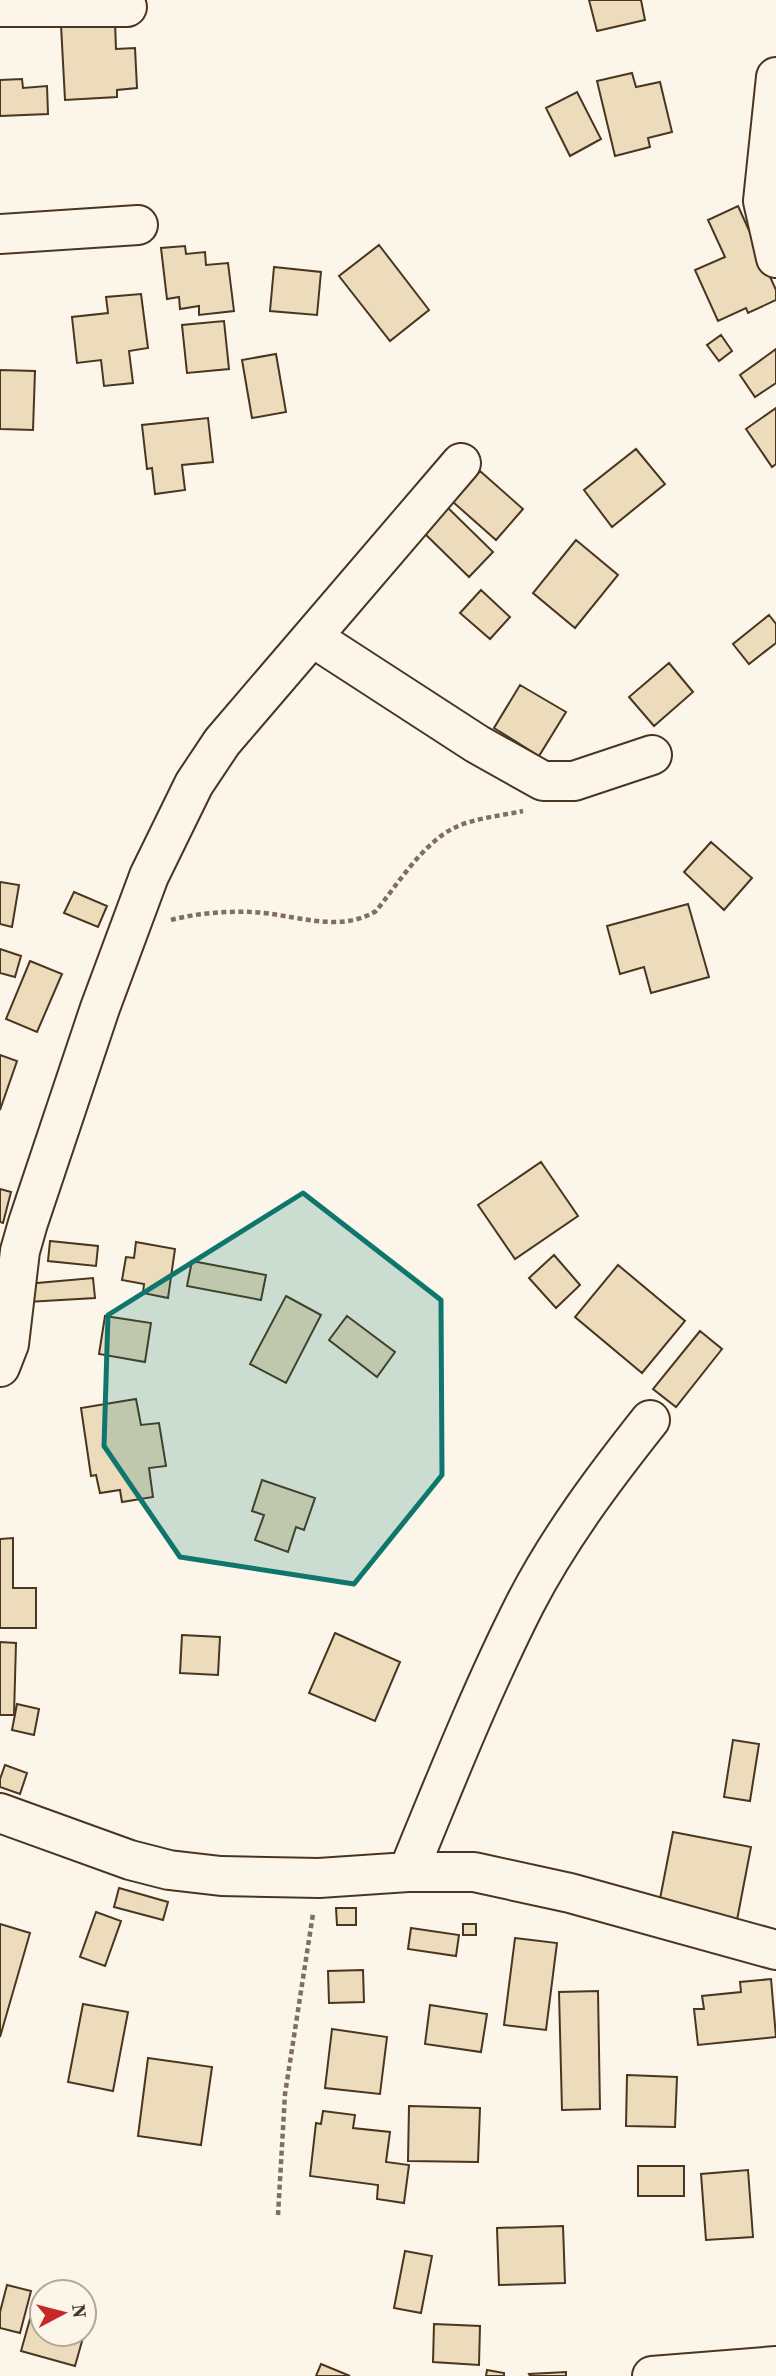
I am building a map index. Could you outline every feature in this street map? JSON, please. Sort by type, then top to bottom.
[{"type":"street","points":[[0,6],[127,7]]},
{"type":"street","points":[[776,78],[769,206],[776,258]]},
{"type":"street","points":[[0,234],[138,225]]},
{"type":"street","points":[[0,1367],[9,1344],[20,1251],[28,1223],[100,1008],[149,876],[194,784],[222,742],[461,463]]},
{"type":"street","points":[[312,637],[477,744],[543,781],[574,781],[652,755]]},
{"type":"street","points":[[408,1872],[468,1726],[526,1603],[602,1481],[650,1420]]},
{"type":"street","points":[[0,1813],[131,1860],[169,1870],[220,1877],[319,1878],[408,1872],[474,1872],[570,1893],[776,1950]]},
{"type":"street","points":[[652,2376],[776,2366]]},
{"type":"path","points":[[130,931],[177,918],[211,913],[254,912],[329,922],[365,918],[376,911],[426,849],[453,828],[539,807],[574,781]]},
{"type":"path","points":[[278,2216],[285,2094],[319,1878]]},
{"type":"highlighted area","points":[[303,1193],[441,1300],[442,1475],[354,1584],[180,1557],[104,1446],[108,1315]]},
{"type":"building","points":[[589,0],[641,0],[645,20],[597,31]]},
{"type":"building","points":[[115,22],[116,49],[135,48],[137,88],[117,90],[117,97],[65,100],[61,25]]},
{"type":"building","points":[[632,73],[636,87],[660,82],[672,132],[648,138],[650,147],[615,156],[597,81]]},
{"type":"building","points":[[22,79],[23,88],[47,86],[48,114],[0,116],[0,80]]},
{"type":"building","points":[[577,92],[601,139],[570,156],[546,108]]},
{"type":"building","points":[[738,206],[776,290],[776,300],[748,313],[746,308],[718,321],[695,270],[725,257],[708,220]]},
{"type":"building","points":[[379,245],[429,310],[390,341],[339,276]]},
{"type":"building","points":[[185,246],[186,254],[205,252],[206,265],[228,263],[234,311],[199,315],[199,306],[180,309],[179,297],[167,299],[161,248]]},
{"type":"building","points":[[274,267],[321,272],[317,315],[270,311]]},
{"type":"building","points":[[141,294],[148,348],[129,351],[133,383],[104,386],[101,360],[77,363],[72,317],[108,313],[106,297]]},
{"type":"building","points":[[224,321],[229,369],[187,373],[182,325]]},
{"type":"building","points":[[721,335],[732,351],[719,361],[707,345]]},
{"type":"building","points":[[776,349],[776,383],[755,397],[740,375]]},
{"type":"building","points":[[276,354],[286,412],[252,418],[242,360]]},
{"type":"building","points":[[0,370],[35,371],[33,430],[0,429]]},
{"type":"building","points":[[776,408],[776,464],[772,467],[746,429]]},
{"type":"building","points":[[208,418],[213,462],[182,465],[185,490],[155,494],[152,468],[147,469],[142,425]]},
{"type":"building","points":[[636,449],[665,484],[612,527],[584,490]]},
{"type":"building","points":[[480,471],[523,509],[496,540],[453,502]]},
{"type":"building","points":[[443,503],[493,552],[469,577],[419,528]]},
{"type":"building","points":[[576,540],[618,575],[575,628],[533,593]]},
{"type":"building","points":[[481,590],[510,617],[490,639],[460,613]]},
{"type":"building","points":[[769,615],[776,624],[776,643],[749,664],[733,644]]},
{"type":"building","points":[[669,663],[693,692],[654,726],[629,697]]},
{"type":"building","points":[[520,685],[566,712],[539,756],[494,728]]},
{"type":"building","points":[[711,842],[752,878],[724,910],[684,872]]},
{"type":"building","points":[[0,882],[19,885],[12,927],[0,924]]},
{"type":"building","points":[[74,892],[107,906],[98,927],[64,913]]},
{"type":"building","points":[[688,904],[709,977],[651,993],[644,967],[620,974],[607,926]]},
{"type":"building","points":[[0,949],[21,956],[15,977],[0,973]]},
{"type":"building","points":[[30,961],[62,974],[37,1032],[6,1019]]},
{"type":"building","points":[[0,1055],[17,1061],[0,1110]]},
{"type":"building","points":[[541,1162],[578,1216],[515,1259],[478,1205]]},
{"type":"building","points":[[0,1189],[11,1192],[3,1223],[0,1222]]},
{"type":"building","points":[[50,1241],[98,1246],[96,1266],[48,1261]]},
{"type":"building","points":[[136,1242],[175,1249],[168,1298],[143,1293],[144,1284],[122,1280],[126,1257],[134,1258]]},
{"type":"building","points":[[554,1255],[580,1285],[556,1308],[529,1278]]},
{"type":"building","points":[[192,1261],[266,1275],[261,1300],[187,1286]]},
{"type":"building","points":[[618,1265],[685,1321],[642,1373],[575,1317]]},
{"type":"building","points":[[93,1278],[95,1298],[27,1302],[26,1284]]},
{"type":"building","points":[[286,1296],[321,1315],[286,1383],[250,1364]]},
{"type":"building","points":[[105,1316],[151,1323],[145,1362],[99,1354]]},
{"type":"building","points":[[347,1316],[395,1352],[377,1377],[329,1340]]},
{"type":"building","points":[[700,1331],[722,1349],[676,1407],[653,1389]]},
{"type":"building","points":[[136,1399],[141,1425],[159,1423],[166,1466],[149,1468],[153,1497],[122,1502],[120,1490],[100,1493],[96,1475],[91,1476],[81,1408]]},
{"type":"building","points":[[262,1480],[315,1498],[304,1530],[296,1527],[288,1552],[255,1540],[264,1515],[252,1511]]},
{"type":"building","points":[[13,1538],[13,1588],[36,1588],[36,1628],[0,1628],[0,1539]]},
{"type":"building","points":[[335,1633],[400,1662],[375,1721],[309,1693]]},
{"type":"building","points":[[182,1635],[220,1637],[218,1675],[180,1673]]},
{"type":"building","points":[[0,1642],[16,1643],[14,1715],[0,1715]]},
{"type":"building","points":[[17,1704],[39,1709],[34,1735],[12,1730]]},
{"type":"building","points":[[733,1740],[759,1744],[750,1801],[724,1797]]},
{"type":"building","points":[[5,1765],[27,1773],[20,1794],[0,1787]]},
{"type":"building","points":[[673,1832],[751,1847],[737,1920],[659,1904]]},
{"type":"building","points":[[119,1888],[168,1902],[163,1920],[114,1907]]},
{"type":"building","points":[[336,1908],[356,1908],[356,1925],[337,1925]]},
{"type":"building","points":[[96,1912],[121,1921],[105,1966],[80,1957]]},
{"type":"building","points":[[0,1924],[30,1933],[0,2037]]},
{"type":"building","points":[[463,1924],[476,1924],[476,1935],[463,1935]]},
{"type":"building","points":[[411,1928],[459,1935],[456,1956],[408,1949]]},
{"type":"building","points":[[515,1938],[557,1943],[546,2030],[504,2025]]},
{"type":"building","points":[[363,1970],[364,2002],[329,2003],[328,1971]]},
{"type":"building","points":[[771,1979],[776,2037],[698,2045],[694,2009],[704,2009],[702,1996],[741,1992],[740,1982]]},
{"type":"building","points":[[598,1991],[600,2109],[562,2110],[559,1992]]},
{"type":"building","points":[[83,2004],[128,2012],[113,2091],[68,2082]]},
{"type":"building","points":[[430,2005],[487,2014],[481,2052],[425,2044]]},
{"type":"building","points":[[332,2029],[387,2037],[380,2094],[325,2088]]},
{"type":"building","points":[[148,2058],[212,2067],[201,2145],[138,2136]]},
{"type":"building","points":[[627,2075],[677,2077],[675,2127],[626,2126]]},
{"type":"building","points":[[409,2106],[480,2108],[478,2162],[408,2161]]},
{"type":"building","points":[[323,2111],[355,2115],[353,2128],[390,2132],[386,2162],[409,2165],[404,2203],[377,2199],[378,2185],[310,2176],[316,2123],[321,2124]]},
{"type":"building","points":[[638,2166],[684,2166],[684,2196],[638,2196]]},
{"type":"building","points":[[748,2170],[753,2237],[706,2240],[701,2174]]},
{"type":"building","points":[[563,2226],[565,2283],[499,2285],[497,2228]]},
{"type":"building","points":[[405,2251],[432,2256],[421,2313],[394,2308]]},
{"type":"building","points":[[7,2285],[28,2290],[28,2302],[20,2333],[0,2328],[0,2312]]},
{"type":"building","points":[[434,2324],[480,2326],[479,2365],[433,2362]]},
{"type":"building","points":[[28,2326],[28,2348],[80,2348],[75,2366],[21,2351]]},
{"type":"building","points":[[321,2364],[350,2376],[316,2376]]},
{"type":"building","points":[[487,2370],[504,2373],[504,2376],[486,2376]]},
{"type":"building","points":[[566,2372],[566,2376],[529,2374]]}]
